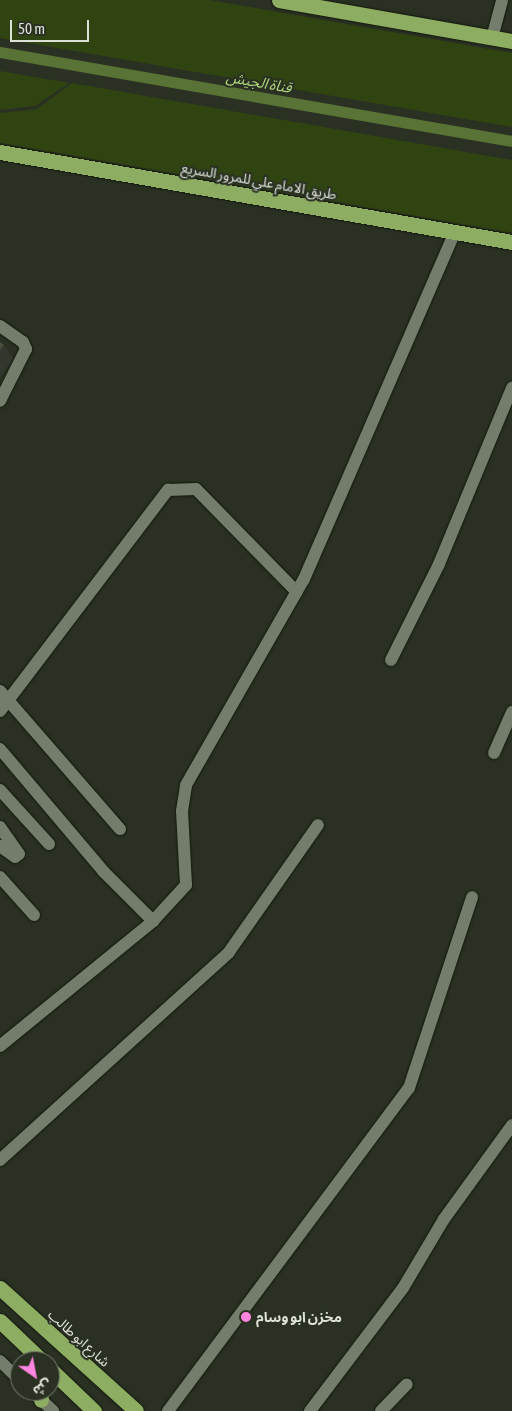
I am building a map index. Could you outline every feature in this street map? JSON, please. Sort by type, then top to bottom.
[{"type":"highway","points":[[279,0],[334,5],[512,41]]},
{"type":"highway","name":"طريق الامام علي للمرور السريع","points":[[0,152],[512,242]]},
{"type":"highway","name":"شارع ابو طالب","points":[[0,1288],[136,1411]]},
{"type":"highway","points":[[0,1321],[31,1351]]},
{"type":"highway","points":[[60,1379],[94,1411]]},
{"type":"street","points":[[492,38],[502,0]]},
{"type":"street","points":[[0,1046],[153,921],[188,879],[182,811],[186,785],[297,592],[455,232]]},
{"type":"street","points":[[0,326],[23,342],[26,350],[0,401]]},
{"type":"street","points":[[391,660],[439,564],[512,388]]},
{"type":"street","points":[[0,711],[4,696],[168,490],[196,489],[297,592]]},
{"type":"street","points":[[4,696],[120,829]]},
{"type":"street","points":[[494,753],[512,712]]},
{"type":"street","points":[[0,749],[103,871],[153,921]]},
{"type":"street","points":[[0,790],[49,844]]},
{"type":"street","points":[[0,1160],[229,952],[318,825]]},
{"type":"street","points":[[0,827],[19,854],[15,857],[0,846]]},
{"type":"street","points":[[0,877],[34,915]]},
{"type":"street","points":[[168,1411],[409,1088],[472,897]]},
{"type":"street","points":[[310,1411],[402,1288],[444,1219],[512,1125]]},
{"type":"street","points":[[0,1361],[10,1370]]},
{"type":"street","points":[[381,1411],[407,1384]]},
{"type":"street","points":[[44,1401],[53,1411]]},
{"type":"green space","points":[[0,0],[210,0],[512,53],[512,127],[0,38]]},
{"type":"green space","points":[[0,71],[69,83],[35,106],[0,110]]},
{"type":"green space","points":[[72,83],[512,160],[512,233],[0,143],[0,113],[37,109]]},
{"type":"building","points":[[0,342],[4,345],[0,350]]},
{"type":"waterway","name":"قناة الجيش","points":[[0,52],[512,141]]},
{"type":"place","name":"مخزن ابو وسام","points":[[246,1317]]}]
